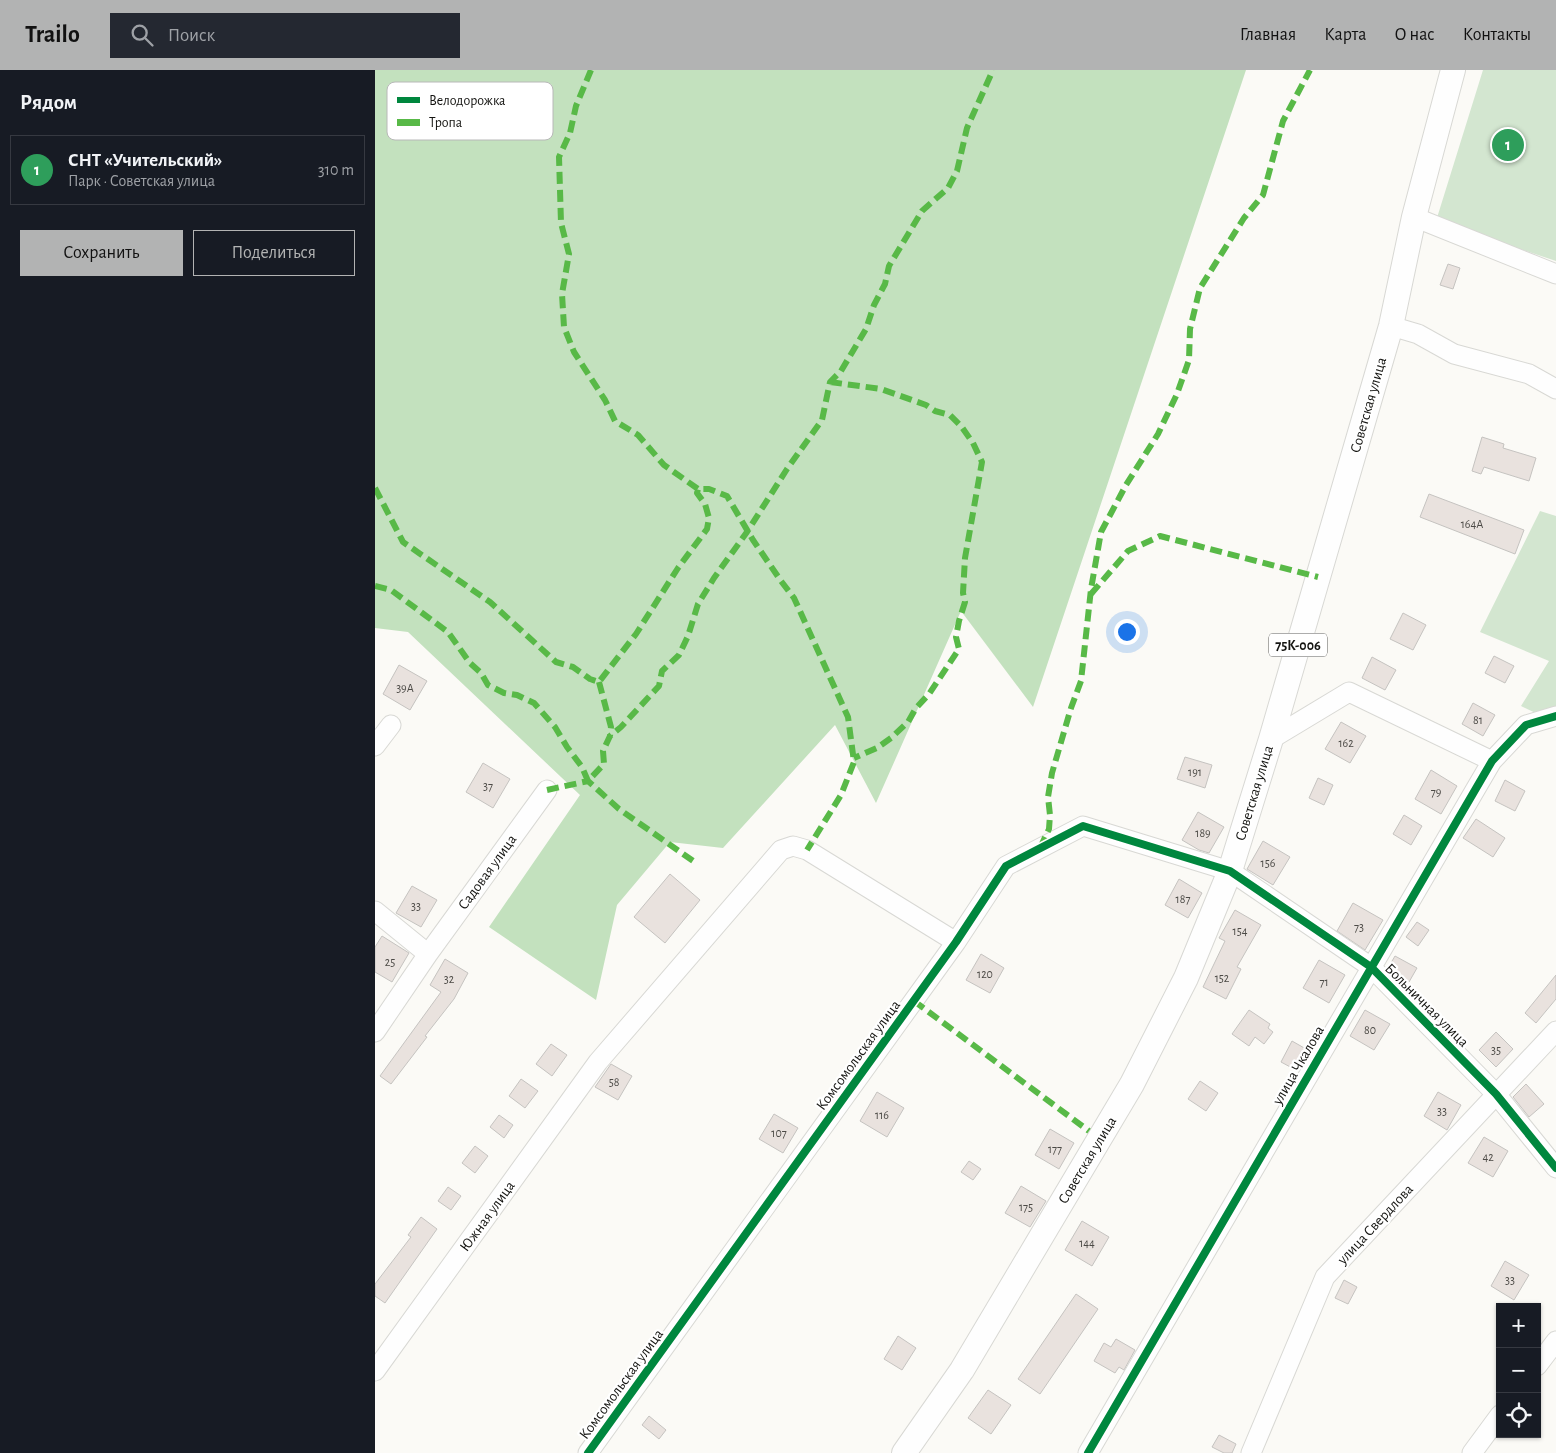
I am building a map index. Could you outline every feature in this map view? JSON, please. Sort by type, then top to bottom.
[{"type":"main road","name":"Советская улица","points":[[903,1453],[962,1370],[1132,1084],[1186,978],[1230,871],[1271,739],[1391,326],[1414,217],[1453,70]]},
{"type":"street","points":[[1414,217],[1556,274]]},
{"type":"street","points":[[1391,326],[1418,334],[1454,354],[1529,374],[1556,389]]},
{"type":"street","points":[[1271,739],[1349,692],[1492,760]]},
{"type":"street","name":"улица Чкалова","points":[[1088,1453],[1492,760],[1526,725],[1556,716]]},
{"type":"street","points":[[375,746],[391,725]]},
{"type":"street","name":"Садовая улица","points":[[375,1032],[428,954],[547,790]]},
{"type":"street","name":"Комсомольская улица","points":[[588,1453],[956,942],[1006,866],[1083,826],[1230,871]]},
{"type":"street","name":"Южная улица","points":[[375,1371],[598,1062],[781,850],[793,846],[807,850],[956,942]]},
{"type":"street","name":"Больничная улица","points":[[1230,871],[1371,967],[1497,1094],[1556,1168]]},
{"type":"street","points":[[375,911],[428,954]]},
{"type":"street","name":"улица Свердлова","points":[[1251,1453],[1325,1278],[1556,1031]]},
{"type":"street","points":[[1541,1361],[1556,1341]]},
{"type":"street","points":[[1473,1453],[1496,1421]]},
{"type":"green space","points":[[375,70],[1246,70],[1033,707],[961,611],[876,803],[835,725],[723,848],[670,842],[617,905],[596,1000],[489,927],[580,795],[408,632],[375,628]]},
{"type":"green space","points":[[1483,70],[1556,70],[1556,261],[1436,221]]},
{"type":"green space","points":[[1540,511],[1556,516],[1556,706],[1542,716],[1521,706],[1549,661],[1480,632]]},
{"type":"building","points":[[1448,264],[1460,268],[1453,289],[1440,285]]},
{"type":"building","points":[[1482,437],[1504,444],[1503,448],[1536,458],[1529,481],[1484,467],[1481,474],[1472,471]]},
{"type":"building","points":[[1429,494],[1524,530],[1515,554],[1420,517]]},
{"type":"building","points":[[1403,613],[1426,625],[1413,650],[1390,639]]},
{"type":"building","points":[[1494,656],[1514,666],[1505,683],[1485,673]]},
{"type":"building","points":[[1372,657],[1396,670],[1385,690],[1362,678]]},
{"type":"building","points":[[399,665],[427,681],[410,710],[383,694]]},
{"type":"building","points":[[1473,703],[1495,715],[1483,736],[1462,724]]},
{"type":"building","points":[[1341,722],[1366,736],[1350,763],[1325,749]]},
{"type":"building","points":[[1185,757],[1212,765],[1205,788],[1177,779]]},
{"type":"building","points":[[483,763],[510,779],[493,808],[466,792]]},
{"type":"building","points":[[1431,770],[1457,786],[1441,814],[1415,799]]},
{"type":"building","points":[[1318,778],[1333,785],[1324,805],[1309,798]]},
{"type":"building","points":[[1505,780],[1525,791],[1515,811],[1495,801]]},
{"type":"building","points":[[1198,812],[1224,827],[1209,853],[1199,850],[1182,840]]},
{"type":"building","points":[[1404,815],[1422,826],[1411,845],[1393,834]]},
{"type":"building","points":[[1476,819],[1505,838],[1493,857],[1463,838]]},
{"type":"building","points":[[1263,841],[1290,857],[1273,885],[1247,869]]},
{"type":"building","points":[[670,874],[700,900],[665,943],[634,917]]},
{"type":"building","points":[[1179,879],[1202,893],[1188,918],[1165,905]]},
{"type":"building","points":[[412,886],[437,900],[421,927],[396,913]]},
{"type":"building","points":[[1353,903],[1383,920],[1365,950],[1337,931]]},
{"type":"building","points":[[1235,910],[1261,925],[1237,967],[1241,969],[1226,999],[1203,987],[1225,941],[1219,938]]},
{"type":"building","points":[[1417,922],[1429,930],[1418,946],[1406,937]]},
{"type":"building","points":[[382,936],[409,953],[392,982],[375,972],[375,947]]},
{"type":"building","points":[[981,954],[1004,968],[990,993],[966,980]]},
{"type":"building","points":[[1395,956],[1417,968],[1409,982],[1388,968]]},
{"type":"building","points":[[445,959],[468,973],[454,999],[391,1084],[380,1076],[441,992],[430,985]]},
{"type":"building","points":[[1319,960],[1345,975],[1329,1003],[1303,988]]},
{"type":"building","points":[[1556,975],[1556,999],[1536,1023],[1525,1013]]},
{"type":"building","points":[[1249,1010],[1270,1024],[1268,1028],[1273,1032],[1264,1044],[1255,1037],[1249,1046],[1232,1034]]},
{"type":"building","points":[[1365,1010],[1390,1024],[1374,1050],[1350,1036]]},
{"type":"building","points":[[1496,1032],[1513,1049],[1496,1067],[1479,1050]]},
{"type":"building","points":[[1292,1041],[1306,1049],[1294,1069],[1281,1062]]},
{"type":"building","points":[[551,1044],[567,1055],[552,1076],[536,1064]]},
{"type":"building","points":[[611,1064],[632,1076],[618,1100],[595,1087]]},
{"type":"building","points":[[521,1079],[538,1091],[525,1108],[509,1096]]},
{"type":"building","points":[[1200,1081],[1218,1093],[1206,1111],[1188,1099]]},
{"type":"building","points":[[1526,1084],[1544,1104],[1529,1117],[1513,1097]]},
{"type":"building","points":[[877,1092],[904,1108],[887,1137],[860,1121]]},
{"type":"building","points":[[1438,1092],[1461,1105],[1447,1130],[1424,1116]]},
{"type":"building","points":[[774,1114],[798,1128],[783,1153],[759,1139]]},
{"type":"building","points":[[499,1115],[513,1125],[504,1138],[490,1127]]},
{"type":"building","points":[[1050,1129],[1074,1143],[1059,1169],[1035,1155]]},
{"type":"building","points":[[1484,1137],[1508,1151],[1493,1177],[1468,1163]]},
{"type":"building","points":[[475,1146],[488,1156],[475,1173],[462,1163]]},
{"type":"building","points":[[969,1161],[981,1169],[973,1180],[961,1172]]},
{"type":"building","points":[[1021,1186],[1046,1201],[1030,1227],[1005,1213]]},
{"type":"building","points":[[448,1187],[461,1196],[451,1210],[438,1201]]},
{"type":"building","points":[[421,1217],[437,1229],[385,1303],[375,1296],[375,1284],[411,1237],[408,1235]]},
{"type":"building","points":[[1082,1221],[1109,1237],[1092,1266],[1065,1250]]},
{"type":"building","points":[[1505,1261],[1529,1275],[1514,1300],[1491,1286]]},
{"type":"building","points":[[1344,1280],[1357,1287],[1348,1304],[1335,1298]]},
{"type":"building","points":[[1076,1294],[1098,1309],[1040,1394],[1018,1379]]},
{"type":"building","points":[[898,1336],[916,1348],[902,1370],[884,1359]]},
{"type":"building","points":[[1116,1339],[1135,1350],[1124,1370],[1119,1367],[1115,1373],[1094,1361],[1104,1343],[1111,1347]]},
{"type":"building","points":[[988,1390],[1011,1405],[991,1434],[968,1418]]},
{"type":"building","points":[[649,1416],[666,1430],[659,1439],[642,1425]]},
{"type":"building","points":[[1219,1435],[1236,1444],[1232,1453],[1224,1453],[1212,1447]]},
{"type":"marked path","points":[[591,70],[576,106],[570,133],[559,157],[561,223],[569,254],[562,294],[564,327],[574,352],[605,400],[615,421],[638,435],[664,465],[698,489]]},
{"type":"marked path","points":[[375,586],[391,590],[448,632],[470,663],[481,673],[488,685],[504,693],[517,695],[534,703],[555,727],[582,767],[588,781],[604,764],[603,751],[610,736],[621,727],[659,686],[662,671],[679,655],[688,636],[698,604],[787,469],[822,420],[830,382],[841,371],[866,329],[874,305],[885,284],[889,266],[922,211],[948,188],[957,171],[967,128],[993,70]]},
{"type":"marked path","points":[[1040,848],[1049,829],[1048,797],[1052,773],[1081,681],[1091,589],[1101,532],[1126,485],[1158,434],[1177,394],[1189,360],[1190,329],[1200,288],[1244,218],[1263,195],[1283,121],[1310,70]]},
{"type":"marked path","points":[[830,382],[881,389],[926,405],[935,411],[950,415],[961,426],[973,443],[982,462],[965,558],[963,593],[965,602],[956,637],[959,649],[908,722],[877,748],[854,758]]},
{"type":"marked path","points":[[375,488],[403,542],[490,602],[556,662],[573,667],[590,679],[599,682],[636,634],[678,568],[707,529],[709,518],[705,504],[697,493],[698,489],[709,489],[727,496],[753,540],[794,598],[848,717],[854,762],[841,795],[807,850]]},
{"type":"marked path","points":[[1091,594],[1128,551],[1160,536],[1318,577]]},
{"type":"marked path","points":[[599,682],[611,727],[610,736]]},
{"type":"marked path","points":[[547,790],[588,781],[619,809],[696,863]]},
{"type":"marked path","points":[[914,1001],[1089,1131]]},
{"type":"cycle path","points":[[1088,1453],[1492,761],[1526,725],[1556,716]]},
{"type":"cycle path","points":[[588,1453],[956,942],[1006,866],[1083,826],[1230,871],[1371,967],[1496,1094],[1556,1168]]},
{"type":"place","name":"СНТ «Учительский»","points":[[1508,145]]}]
